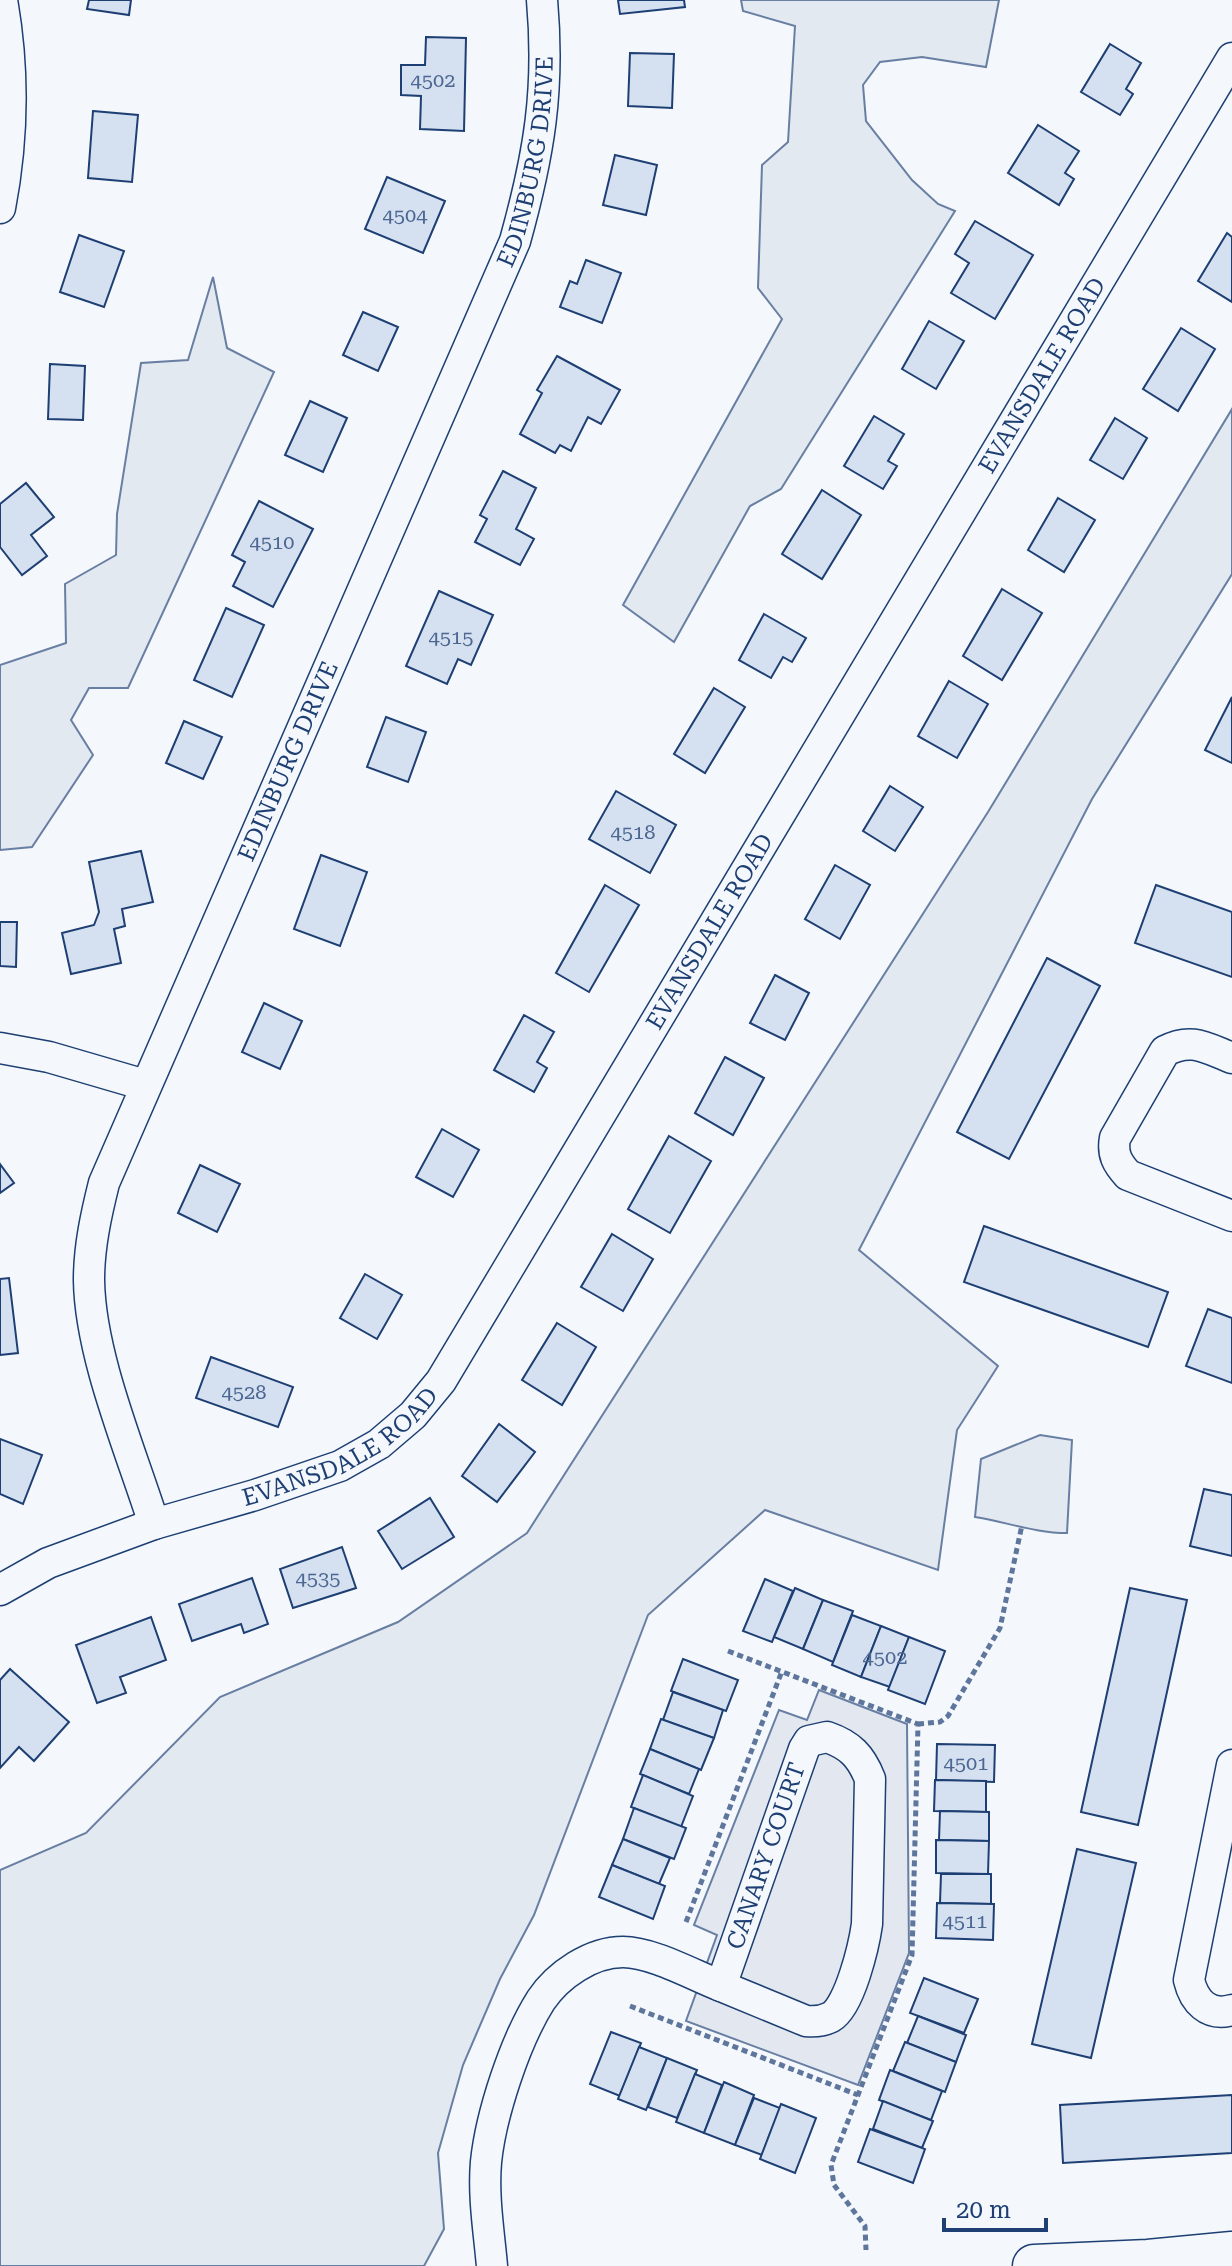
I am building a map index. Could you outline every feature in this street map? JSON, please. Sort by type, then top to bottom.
[{"type":"main road","points":[[1034,2266],[1148,2261],[1232,2253]]},
{"type":"street","points":[[0,208],[9,152],[11,93],[2,0]]},
{"type":"street","name":"EDINBURG DRIVE","points":[[154,1524],[106,1377],[94,1329],[89,1280],[93,1231],[104,1183],[515,241],[533,175],[544,107],[542,0]]},
{"type":"street","name":"EVANSDALE ROAD","points":[[0,1590],[48,1563],[154,1524],[340,1466],[379,1444],[413,1415],[441,1381],[1232,58]]},
{"type":"street","points":[[1232,1058],[1196,1043],[1180,1044],[1165,1051],[1115,1138],[1113,1148],[1117,1164],[1128,1175],[1232,1216]]},
{"type":"street","points":[[0,1048],[49,1057],[145,1085]]},
{"type":"street","name":"CANARY COURT","points":[[492,2266],[485,2195],[491,2134],[505,2083],[542,2000],[561,1978],[588,1960],[607,1953],[625,1952],[648,1957],[806,2021],[817,2022],[832,2016],[841,2007],[864,1946],[870,1779],[863,1761],[845,1744],[827,1737],[809,1741],[804,1749],[721,1986]]},
{"type":"street","points":[[1232,1765],[1189,1980],[1193,1996],[1207,2009],[1232,2010]]},
{"type":"path","points":[[918,1724],[940,1722],[948,1716],[1000,1628],[1022,1525]]},
{"type":"path","points":[[686,1922],[782,1671]]},
{"type":"path","points":[[630,2006],[858,2095]]},
{"type":"path","points":[[831,2165],[830,2175],[834,2185],[865,2226],[866,2250]]},
{"type":"shaded area","points":[[741,0],[999,0],[986,67],[922,57],[880,62],[863,85],[866,121],[912,180],[938,204],[955,211],[781,489],[750,506],[674,642],[623,605],[782,319],[758,288],[762,165],[788,142],[795,26],[743,11]]},
{"type":"shaded area","points":[[213,277],[227,348],[274,372],[128,688],[89,688],[71,720],[93,755],[32,847],[0,850],[0,665],[66,643],[65,584],[116,555],[117,514],[141,363],[188,360]]},
{"type":"shaded area","points":[[1232,409],[1232,574],[1092,799],[859,1250],[998,1366],[957,1430],[938,1570],[765,1510],[648,1615],[534,1915],[500,1979],[463,2065],[438,2153],[444,2229],[424,2266],[0,2266],[0,1870],[86,1833],[220,1697],[398,1622],[527,1533],[988,812]]},
{"type":"shaded area","points":[[1040,1435],[1072,1440],[1067,1533],[975,1517],[981,1459]]},
{"type":"shaded area","points":[[819,1690],[907,1724],[909,1953],[858,2085],[686,2021],[717,1935],[694,1925],[779,1710],[807,1720]]},
{"type":"building","points":[[89,0],[131,0],[129,15],[87,9]]},
{"type":"building","points":[[618,0],[684,0],[685,7],[620,14]]},
{"type":"building","points":[[426,37],[466,38],[464,131],[420,129],[421,96],[401,95],[401,65],[425,65]]},
{"type":"building","points":[[1110,44],[1141,63],[1126,89],[1133,94],[1120,115],[1081,92]]},
{"type":"building","points":[[630,53],[674,54],[672,108],[628,106]]},
{"type":"building","points":[[93,111],[138,115],[132,182],[88,178]]},
{"type":"building","points":[[1038,125],[1079,151],[1065,173],[1074,179],[1059,205],[1008,173]]},
{"type":"building","points":[[615,155],[657,165],[646,215],[603,205]]},
{"type":"building","points":[[387,177],[445,201],[423,253],[365,229]]},
{"type":"building","points":[[975,221],[1033,255],[995,319],[951,293],[969,263],[955,254]]},
{"type":"building","points":[[1227,233],[1232,237],[1232,302],[1198,281]]},
{"type":"building","points":[[79,235],[124,251],[104,307],[60,292]]},
{"type":"building","points":[[586,260],[621,273],[602,323],[560,307],[570,281],[577,284]]},
{"type":"building","points":[[363,312],[398,327],[378,371],[343,355]]},
{"type":"building","points":[[929,321],[964,341],[936,389],[902,369]]},
{"type":"building","points":[[1181,328],[1215,349],[1178,411],[1143,389]]},
{"type":"building","points":[[557,356],[620,390],[601,424],[588,417],[571,451],[560,445],[555,453],[520,434],[542,393],[537,390]]},
{"type":"building","points":[[50,364],[85,366],[83,420],[48,419]]},
{"type":"building","points":[[310,401],[347,418],[323,472],[285,455]]},
{"type":"building","points":[[874,416],[904,434],[888,461],[897,466],[883,489],[844,466]]},
{"type":"building","points":[[1115,418],[1147,438],[1123,479],[1090,460]]},
{"type":"building","points":[[503,471],[536,488],[516,529],[534,539],[520,565],[475,542],[487,519],[480,515]]},
{"type":"building","points":[[26,483],[54,517],[31,535],[47,556],[22,575],[0,547],[0,504]]},
{"type":"building","points":[[822,490],[861,515],[822,579],[782,554]]},
{"type":"building","points":[[1058,498],[1095,520],[1064,572],[1028,550]]},
{"type":"building","points":[[259,501],[313,529],[273,607],[233,586],[245,562],[232,555]]},
{"type":"building","points":[[1002,589],[1042,613],[1002,680],[963,656]]},
{"type":"building","points":[[439,591],[493,615],[471,665],[458,659],[447,684],[406,666]]},
{"type":"building","points":[[226,608],[264,625],[232,697],[194,680]]},
{"type":"building","points":[[764,614],[806,638],[792,662],[783,657],[771,678],[739,660]]},
{"type":"building","points":[[949,681],[988,704],[957,758],[918,736]]},
{"type":"building","points":[[714,688],[745,707],[705,773],[674,754]]},
{"type":"building","points":[[1232,697],[1232,763],[1205,750]]},
{"type":"building","points":[[386,717],[426,732],[408,782],[367,767]]},
{"type":"building","points":[[184,721],[222,737],[203,779],[166,763]]},
{"type":"building","points":[[890,786],[923,807],[895,851],[863,831]]},
{"type":"building","points":[[616,791],[676,825],[650,873],[589,839]]},
{"type":"building","points":[[141,851],[153,902],[122,909],[125,926],[114,929],[121,963],[71,974],[62,933],[94,925],[99,912],[89,862]]},
{"type":"building","points":[[321,855],[367,872],[340,946],[294,929]]},
{"type":"building","points":[[835,865],[870,885],[840,939],[805,919]]},
{"type":"building","points":[[605,885],[639,905],[589,992],[556,973]]},
{"type":"building","points":[[1156,885],[1232,912],[1232,977],[1135,943]]},
{"type":"building","points":[[0,922],[17,922],[16,967],[0,966]]},
{"type":"building","points":[[1047,958],[1100,986],[1009,1159],[957,1132]]},
{"type":"building","points":[[775,975],[809,993],[785,1040],[750,1023]]},
{"type":"building","points":[[264,1003],[302,1021],[280,1069],[242,1052]]},
{"type":"building","points":[[524,1015],[554,1032],[537,1062],[547,1068],[534,1092],[494,1070]]},
{"type":"building","points":[[725,1057],[764,1078],[733,1135],[695,1113]]},
{"type":"building","points":[[442,1129],[479,1150],[453,1197],[416,1177]]},
{"type":"building","points":[[669,1136],[711,1161],[670,1233],[628,1209]]},
{"type":"building","points":[[0,1164],[14,1183],[0,1193]]},
{"type":"building","points":[[200,1165],[240,1184],[217,1232],[178,1213]]},
{"type":"building","points":[[984,1226],[1168,1292],[1148,1347],[964,1282]]},
{"type":"building","points":[[612,1234],[653,1259],[623,1311],[581,1287]]},
{"type":"building","points":[[365,1274],[402,1295],[377,1339],[340,1318]]},
{"type":"building","points":[[9,1278],[18,1353],[0,1355],[0,1279]]},
{"type":"building","points":[[1208,1309],[1232,1318],[1232,1383],[1186,1366]]},
{"type":"building","points":[[557,1323],[596,1347],[562,1405],[522,1380]]},
{"type":"building","points":[[211,1357],[293,1387],[278,1427],[196,1398]]},
{"type":"building","points":[[499,1424],[535,1452],[497,1502],[462,1476]]},
{"type":"building","points":[[0,1439],[42,1455],[23,1504],[0,1494]]},
{"type":"building","points":[[1204,1489],[1232,1495],[1232,1556],[1190,1546]]},
{"type":"building","points":[[430,1498],[454,1537],[402,1569],[378,1531]]},
{"type":"building","points":[[342,1547],[356,1588],[293,1608],[280,1569]]},
{"type":"building","points":[[252,1578],[268,1624],[244,1633],[241,1624],[192,1641],[179,1604]]},
{"type":"building","points":[[765,1579],[793,1591],[772,1642],[743,1631]]},
{"type":"building","points":[[795,1588],[823,1600],[803,1649],[774,1637]]},
{"type":"building","points":[[1130,1588],[1187,1600],[1138,1825],[1081,1812]]},
{"type":"building","points":[[823,1600],[853,1611],[833,1662],[803,1649]]},
{"type":"building","points":[[852,1615],[881,1626],[861,1677],[832,1665]]},
{"type":"building","points":[[151,1617],[166,1660],[120,1677],[126,1693],[97,1703],[76,1645]]},
{"type":"building","points":[[881,1626],[909,1637],[890,1687],[861,1677]]},
{"type":"building","points":[[909,1637],[945,1651],[925,1704],[888,1690]]},
{"type":"building","points":[[683,1659],[738,1680],[726,1711],[671,1691]]},
{"type":"building","points":[[10,1669],[69,1722],[34,1761],[19,1747],[0,1768],[0,1680]]},
{"type":"building","points":[[673,1692],[723,1710],[714,1738],[663,1720]]},
{"type":"building","points":[[661,1719],[714,1738],[701,1770],[650,1749]]},
{"type":"building","points":[[937,1744],[995,1745],[994,1782],[936,1780]]},
{"type":"building","points":[[650,1749],[699,1769],[689,1794],[640,1774]]},
{"type":"building","points":[[643,1775],[693,1796],[681,1827],[631,1807]]},
{"type":"building","points":[[935,1780],[986,1781],[986,1812],[934,1811]]},
{"type":"building","points":[[634,1808],[686,1828],[674,1859],[623,1839]]},
{"type":"building","points":[[940,1811],[989,1812],[989,1841],[939,1840]]},
{"type":"building","points":[[623,1839],[670,1858],[659,1884],[612,1865]]},
{"type":"building","points":[[936,1840],[989,1841],[988,1874],[936,1873]]},
{"type":"building","points":[[1077,1849],[1136,1863],[1091,2058],[1032,2044]]},
{"type":"building","points":[[612,1865],[665,1886],[653,1919],[599,1897]]},
{"type":"building","points":[[941,1874],[991,1874],[991,1904],[940,1903]]},
{"type":"building","points":[[937,1903],[994,1904],[993,1940],[936,1938]]},
{"type":"building","points":[[924,1978],[978,1999],[964,2033],[910,2013]]},
{"type":"building","points":[[918,2016],[966,2035],[956,2062],[907,2043]]},
{"type":"building","points":[[611,2032],[641,2043],[620,2096],[590,2084]]},
{"type":"building","points":[[905,2042],[956,2062],[945,2092],[893,2071]]},
{"type":"building","points":[[639,2047],[667,2058],[646,2110],[618,2099]]},
{"type":"building","points":[[667,2058],[697,2070],[677,2118],[648,2107]]},
{"type":"building","points":[[890,2070],[942,2091],[931,2120],[879,2100]]},
{"type":"building","points":[[695,2074],[722,2085],[704,2133],[676,2122]]},
{"type":"building","points":[[724,2082],[754,2095],[735,2145],[704,2133]]},
{"type":"building","points":[[1232,2095],[1232,2153],[1063,2163],[1060,2105]]},
{"type":"building","points":[[754,2098],[780,2108],[762,2155],[735,2145]]},
{"type":"building","points":[[883,2101],[933,2121],[922,2148],[873,2129]]},
{"type":"building","points":[[781,2104],[816,2118],[795,2173],[760,2159]]},
{"type":"building","points":[[870,2129],[925,2149],[913,2183],[858,2162]]}]
